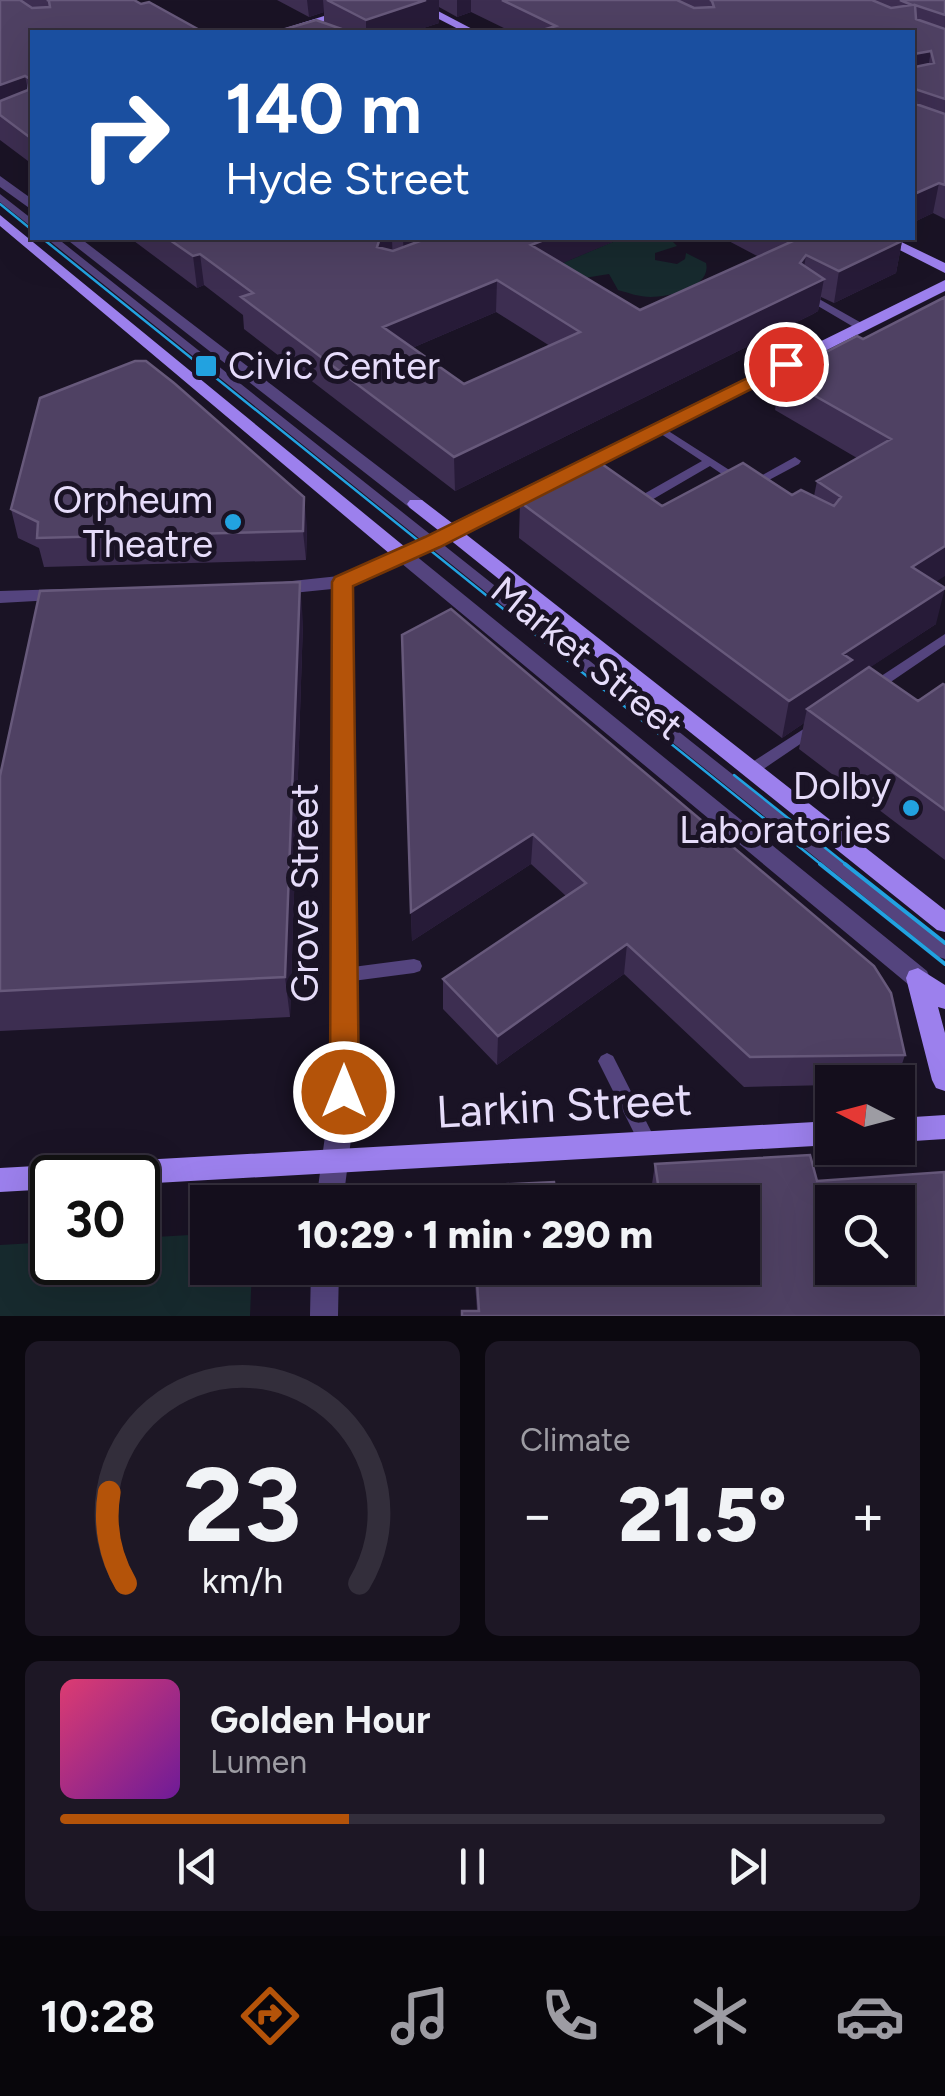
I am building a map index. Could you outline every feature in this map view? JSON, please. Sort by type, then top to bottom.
[{"type":"main road","points":[[285,30],[386,0]]},
{"type":"main road","points":[[408,0],[468,30]]},
{"type":"main road","name":"Market Street","points":[[0,218],[404,555]]},
{"type":"main road","points":[[887,240],[945,269]]},
{"type":"main road","points":[[404,555],[945,285]]},
{"type":"main road","name":"Market Street","points":[[416,504],[945,922]]},
{"type":"main road","points":[[918,978],[945,1080]]},
{"type":"main road","name":"Market Street","points":[[918,978],[945,999]]},
{"type":"main road","points":[[915,1129],[945,1127]]},
{"type":"main road","name":"Larkin Street","points":[[0,1180],[815,1134]]},
{"type":"street","points":[[0,180],[30,204]]},
{"type":"street","name":"Market Street","points":[[75,240],[416,504]]},
{"type":"street","points":[[259,590],[342,582],[404,555]]},
{"type":"street","name":"Market Street","points":[[404,555],[918,978]]},
{"type":"street","name":"Grove Street","points":[[331,1185],[344,1092],[342,582]]},
{"type":"street","points":[[0,597],[84,595]]},
{"type":"street","points":[[324,1316],[325,1285]]},
{"type":"lane","points":[[0,197],[30,221]]},
{"type":"lane","name":"Market Street","points":[[54,240],[945,952]]},
{"type":"lane","points":[[803,293],[861,327]]},
{"type":"lane","points":[[660,428],[762,495]]},
{"type":"lane","points":[[748,486],[795,460]]},
{"type":"lane","points":[[639,502],[710,461]]},
{"type":"lane","points":[[864,694],[945,639]]},
{"type":"lane","points":[[751,770],[832,715]]},
{"type":"lane","points":[[345,975],[414,966]]},
{"type":"lane","points":[[607,1060],[648,1143]]},
{"type":"green space","points":[[617,240],[671,240],[677,246],[655,253],[655,260],[677,264],[685,259],[686,253],[706,263],[703,278],[688,289],[651,297],[618,290],[609,274],[566,281],[534,275]]},
{"type":"green space","points":[[190,1235],[190,1285],[251,1285],[250,1316],[0,1316],[0,1245],[30,1243],[30,1285],[160,1285],[160,1237]]},
{"type":"building","points":[[0,0],[20,0],[32,8],[50,7],[47,0],[149,2],[199,30],[30,30],[30,79],[25,76],[0,85]]},
{"type":"building","points":[[327,0],[426,0],[366,20]]},
{"type":"building","points":[[502,0],[677,0],[694,8],[714,7],[710,0],[872,0],[891,8],[912,5],[900,0],[945,0],[945,15],[915,5],[916,19],[945,29],[945,99],[915,89],[915,67],[934,63],[931,51],[915,54],[915,30],[543,30],[556,26]]},
{"type":"building","points":[[316,20],[344,30],[282,30]]},
{"type":"building","points":[[30,79],[30,138],[0,115],[0,101],[28,90]]},
{"type":"building","points":[[915,89],[916,104],[945,114],[945,185],[939,183],[915,194]]},
{"type":"building","points":[[170,240],[382,240],[377,247],[393,251],[423,240],[544,240],[531,245],[640,310],[791,240],[902,241],[839,271],[806,255],[800,263],[824,279],[454,457],[241,297],[253,293],[200,254],[193,256]],"holes":[[[497,280],[580,332],[464,384],[383,327]]]},
{"type":"building","points":[[945,297],[945,546],[912,567],[945,588],[843,654],[852,660],[789,701],[520,502],[599,462],[662,506],[743,463],[792,495],[801,490],[834,506],[841,497],[817,481],[891,439],[780,376]]},
{"type":"building","points":[[135,361],[146,361],[174,383],[304,497],[303,531],[37,538],[38,522],[11,509],[40,398]]},
{"type":"building","points":[[300,582],[285,977],[0,991],[0,776],[40,591]]},
{"type":"building","points":[[451,609],[874,966],[891,993],[905,1055],[750,1057],[627,944],[498,1036],[443,979],[586,883],[533,834],[411,912],[402,635]]},
{"type":"building","points":[[869,667],[918,701],[945,685],[945,810],[807,709]]},
{"type":"building","points":[[810,1155],[817,1181],[944,1172],[945,1316],[462,1316],[462,1311],[479,1311],[477,1285],[760,1285],[760,1185],[637,1185],[658,1184],[655,1164]]},
{"type":"building","points":[[554,1182],[554,1185],[492,1185]]},
{"type":"tram line","points":[[0,204],[30,228]]},
{"type":"tram line","points":[[44,240],[823,866]]},
{"type":"tram line","points":[[734,775],[848,866]]},
{"type":"tram line","points":[[820,864],[945,964]]},
{"type":"tram line","points":[[845,864],[945,943]]},
{"type":"place","name":"Civic Center","points":[[206,366]]},
{"type":"place","name":"Orpheum Theatre","points":[[233,522]]},
{"type":"place","name":"Dolby Laboratories","points":[[911,808]]},
{"type":"route","points":[[344,1092],[346,683],[342,582],[432,542],[786,364]]}]
